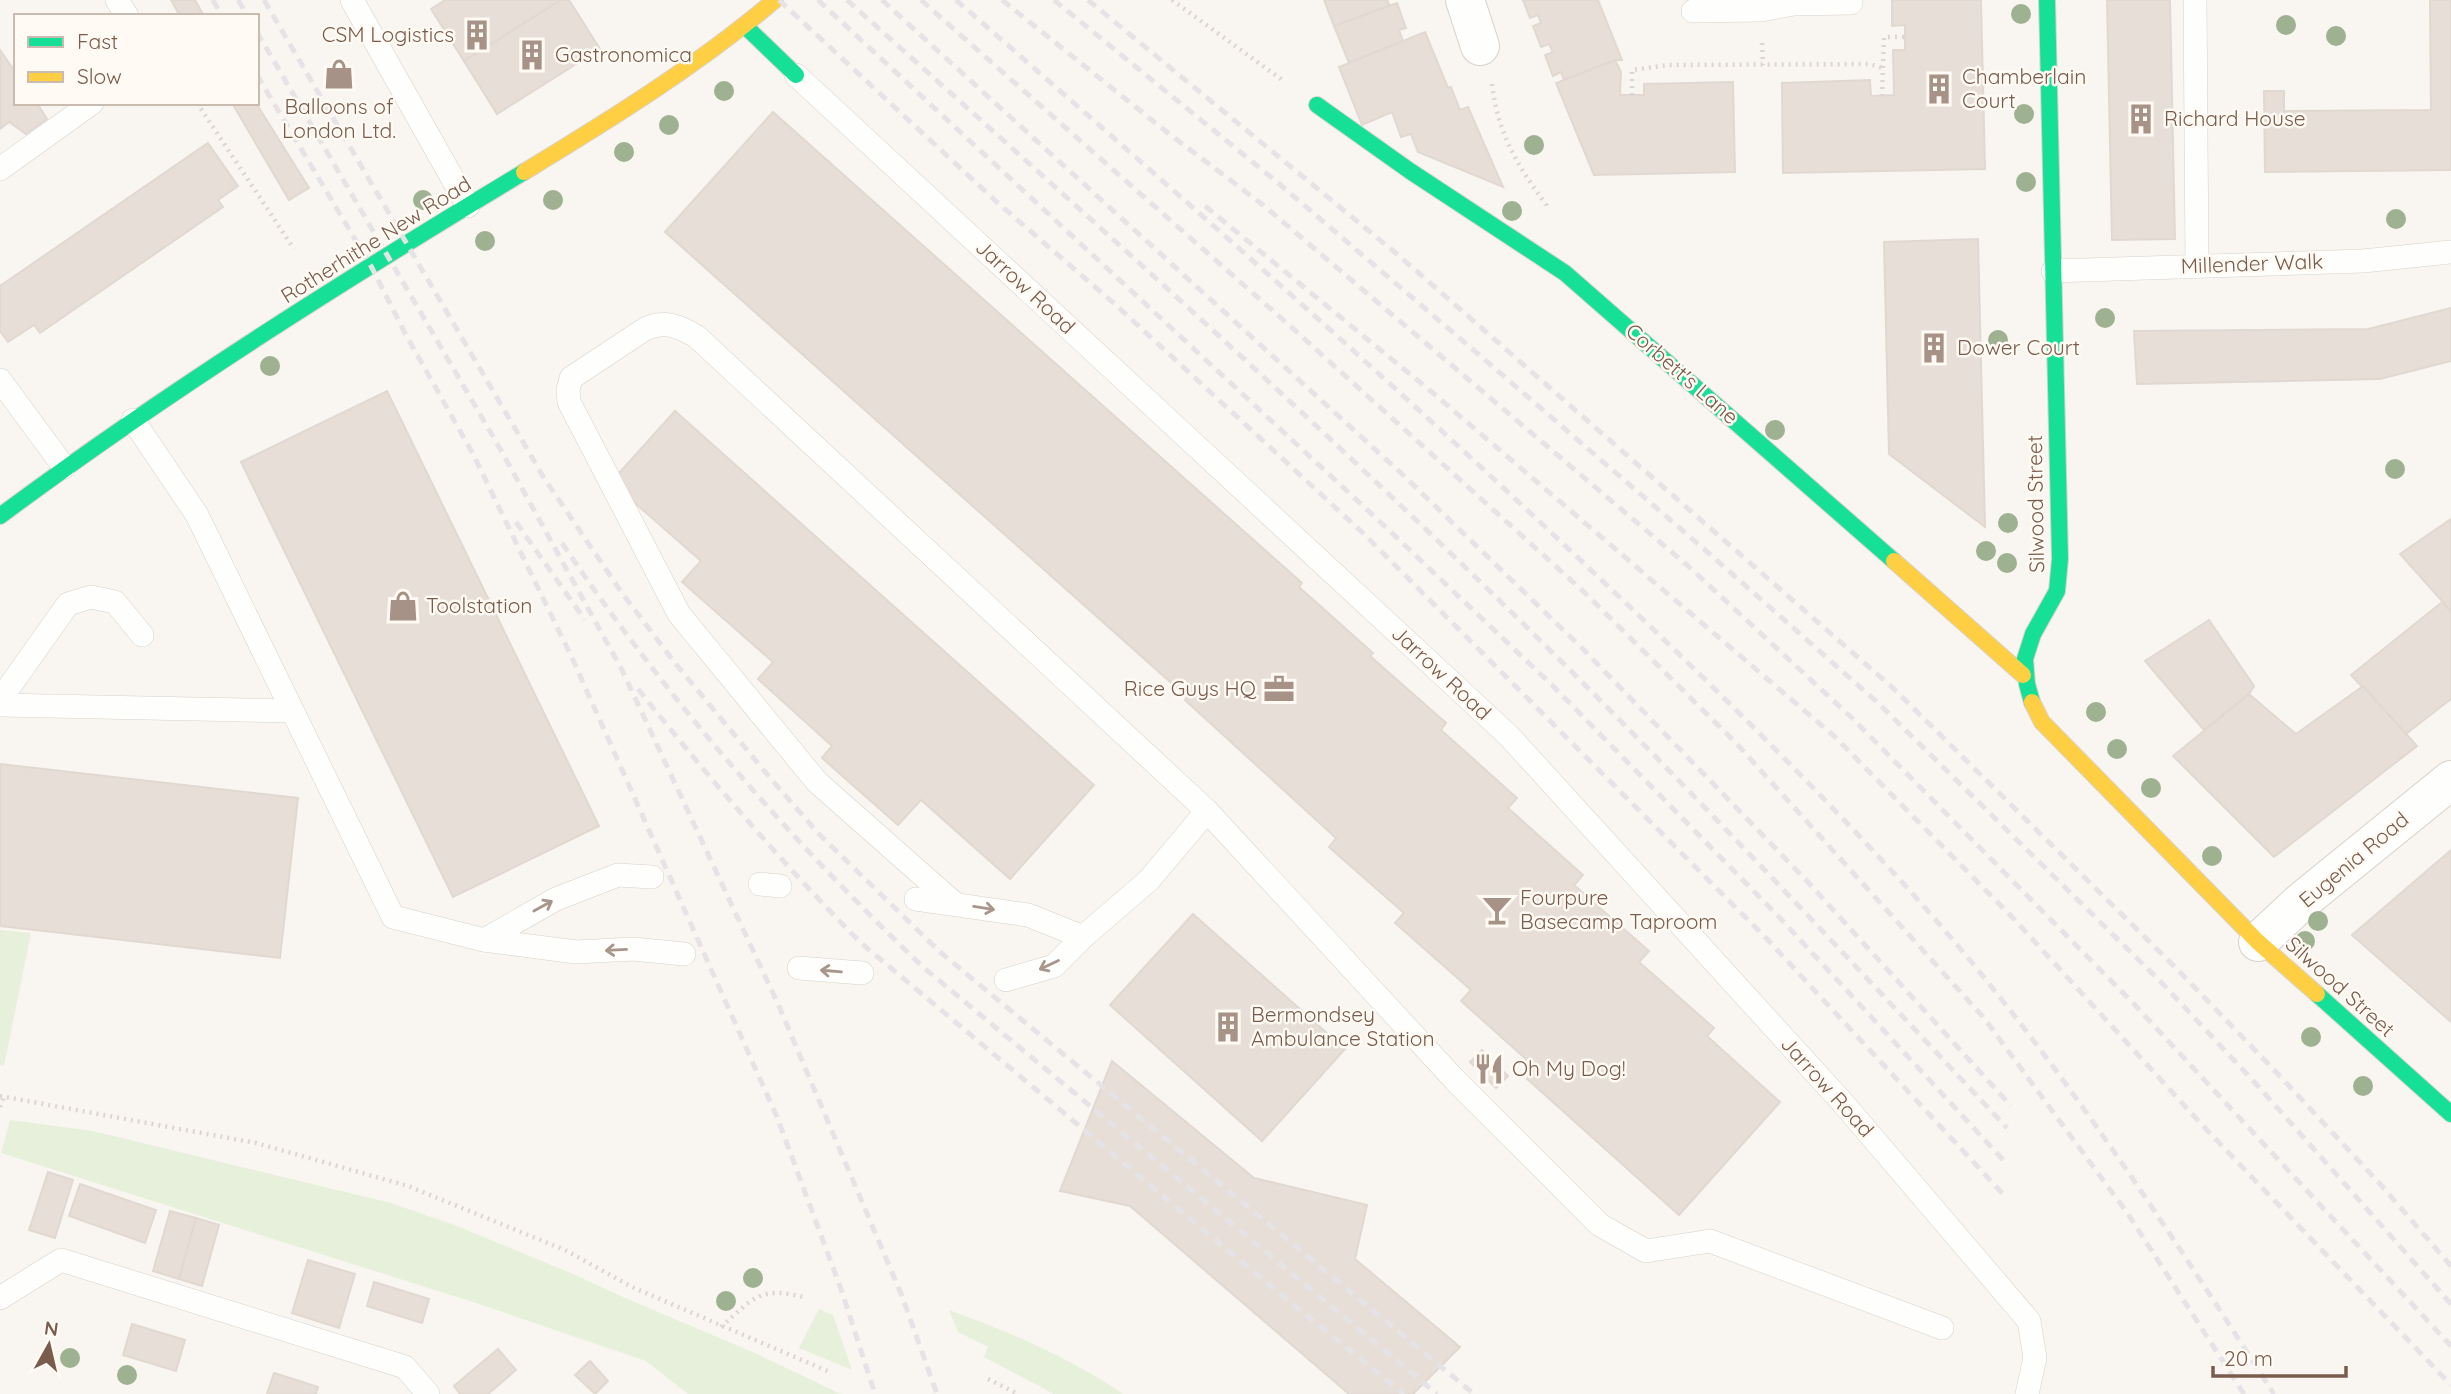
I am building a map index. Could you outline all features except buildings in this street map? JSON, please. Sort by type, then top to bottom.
[{"type":"street","name":"Rotherhithe New Road","points":[[0,516],[64,467],[133,420],[676,77],[745,26],[775,0]]},
{"type":"street","points":[[1465,0],[1480,46]]},
{"type":"street","name":"Silwood Street","points":[[2047,0],[2060,559],[2058,585],[2053,601],[2031,637],[2023,675],[2028,698],[2042,722],[2259,942],[2451,1114]]},
{"type":"street","name":"Jarrow Road","points":[[745,26],[796,75]]},
{"type":"street","name":"Corbett's Lane","points":[[1317,105],[1410,172],[1565,273],[2023,675]]},
{"type":"street","name":"Eugenia Road","points":[[2259,942],[2302,901],[2451,780]]},
{"type":"lane","points":[[352,0],[468,206]]},
{"type":"lane","points":[[2195,0],[2197,266]]},
{"type":"lane","points":[[1693,10],[1850,3]]},
{"type":"lane","name":"Jarrow Road","points":[[796,75],[1509,736],[1843,1103],[2029,1321],[2035,1358],[2027,1394]]},
{"type":"lane","points":[[0,169],[89,105]]},
{"type":"lane","name":"Millender Walk","points":[[2053,271],[2363,261],[2451,252]]},
{"type":"lane","points":[[954,903],[817,782],[679,614],[569,402],[571,377],[645,329],[657,323],[677,325],[696,336],[1207,811],[1455,1080],[1600,1225],[1646,1251],[1710,1241],[1942,1328]]},
{"type":"lane","points":[[0,380],[64,467]]},
{"type":"lane","points":[[133,420],[197,515],[393,917],[484,940],[576,952],[633,949],[684,954]]},
{"type":"lane","points":[[0,702],[68,604],[91,597],[115,602],[142,635]]},
{"type":"lane","points":[[0,702],[292,710]]},
{"type":"lane","points":[[1006,980],[1054,965],[1149,880],[1207,811]]},
{"type":"lane","points":[[484,940],[556,899],[618,874],[652,877]]},
{"type":"lane","points":[[916,899],[1028,915],[1083,937]]},
{"type":"lane","points":[[799,968],[862,974]]},
{"type":"lane","points":[[0,1298],[61,1260],[405,1367],[428,1394]]},
{"type":"path","points":[[1172,0],[1317,105]]},
{"type":"path","points":[[1882,96],[1884,37],[1905,37]]},
{"type":"path","points":[[1480,46],[1491,73],[1495,109],[1509,148],[1546,205],[1549,237],[1543,258]]},
{"type":"path","points":[[1632,95],[1632,70],[1668,65],[1870,64],[1883,68]]},
{"type":"path","points":[[198,105],[294,248]]},
{"type":"path","points":[[0,1107],[2,1096],[256,1143],[408,1186],[565,1250],[632,1287],[832,1373]]},
{"type":"path","points":[[722,1327],[750,1301],[765,1293],[784,1292],[806,1298]]},
{"type":"path","points":[[988,1379],[1018,1394]]},
{"type":"green space","points":[[0,930],[31,933],[4,1066],[0,1065]]},
{"type":"green space","points":[[10,1120],[93,1131],[391,1203],[457,1226],[573,1274],[757,1354],[841,1394],[688,1394],[646,1361],[476,1303],[1,1153]]},
{"type":"green space","points":[[819,1309],[833,1315],[852,1370],[799,1348]]},
{"type":"green space","points":[[949,1310],[1039,1347],[1123,1394],[1054,1394],[984,1357],[988,1347],[958,1332]]},
{"type":"railway","points":[[213,0],[221,14]]},
{"type":"railway","points":[[238,0],[247,14]]},
{"type":"railway","points":[[264,0],[544,478],[622,593],[675,663],[771,779],[818,833],[940,952],[1474,1394]]},
{"type":"railway","points":[[779,0],[999,204],[1117,306],[1363,533],[1766,938],[2003,1194]]},
{"type":"railway","points":[[818,0],[1552,685],[1779,917],[2006,1163]]},
{"type":"railway","points":[[847,0],[1212,330],[1481,583],[1680,782],[2007,1128]]},
{"type":"railway","points":[[882,0],[1401,473],[1585,651],[1807,881],[2011,1106]]},
{"type":"railway","points":[[921,0],[1289,325],[1583,591],[1736,743],[1984,1018],[2128,1214],[2244,1394]]},
{"type":"railway","points":[[956,0],[1251,259],[1469,456],[1683,658],[1867,844],[2011,1011],[2103,1135],[2274,1394]]},
{"type":"railway","points":[[1002,0],[1263,205],[1687,565],[1852,718],[2133,1003],[2451,1346]]},
{"type":"railway","points":[[1054,0],[1277,182],[1704,549],[1877,702],[2161,982],[2258,1086],[2451,1304]]},
{"type":"railway","points":[[1088,0],[1397,254],[1893,688],[2177,969],[2381,1185],[2451,1266]]},
{"type":"railway","points":[[259,35],[502,452],[622,670],[778,1004],[902,1296],[937,1394]]},
{"type":"railway","points":[[259,78],[371,266],[406,335],[473,454],[573,660],[777,1117],[841,1289],[875,1394]]},
{"type":"railway","points":[[1205,206],[1433,393],[1834,736],[2014,919],[2203,1126],[2451,1385]]},
{"type":"railway","points":[[516,522],[585,620]]},
{"type":"railway","points":[[562,543],[643,657],[731,765],[825,869],[924,968],[1437,1394]]},
{"type":"railway","points":[[638,689],[746,819],[861,943],[1280,1294],[1404,1394]]},
{"type":"traffic: fast","points":[[2032,702],[2025,659],[2033,634],[2057,591],[2060,559],[2047,0]]},
{"type":"traffic: fast","points":[[745,26],[796,75]]},
{"type":"traffic: fast","points":[[1317,105],[1410,171],[1565,273],[1894,561]]},
{"type":"traffic: fast","points":[[0,516],[192,381],[524,172]]},
{"type":"traffic: fast","points":[[2317,994],[2451,1114]]},
{"type":"traffic: slow","points":[[524,172],[684,69],[775,0]]},
{"type":"traffic: slow","points":[[1894,561],[2023,675]]},
{"type":"traffic: slow","points":[[2032,702],[2042,722],[2258,942],[2317,994]]},
{"type":"place","name":"CSM Logistics","points":[[477,35]]},
{"type":"place","name":"Gastronomica","points":[[532,55]]},
{"type":"place","name":"Balloons of London Ltd.","points":[[339,74]]},
{"type":"place","name":"Chamberlain Court","points":[[1939,89]]},
{"type":"place","name":"Richard House","points":[[2141,119]]},
{"type":"place","name":"Dower Court","points":[[1934,348]]},
{"type":"place","name":"Toolstation","points":[[403,606]]},
{"type":"place","name":"Rice Guys HQ","points":[[1279,689]]},
{"type":"place","name":"Fourpure Basecamp Taproom","points":[[1497,910]]},
{"type":"place","name":"Bermondsey Ambulance Station","points":[[1228,1027]]},
{"type":"place","name":"Oh My Dog!","points":[[1489,1069]]}]
